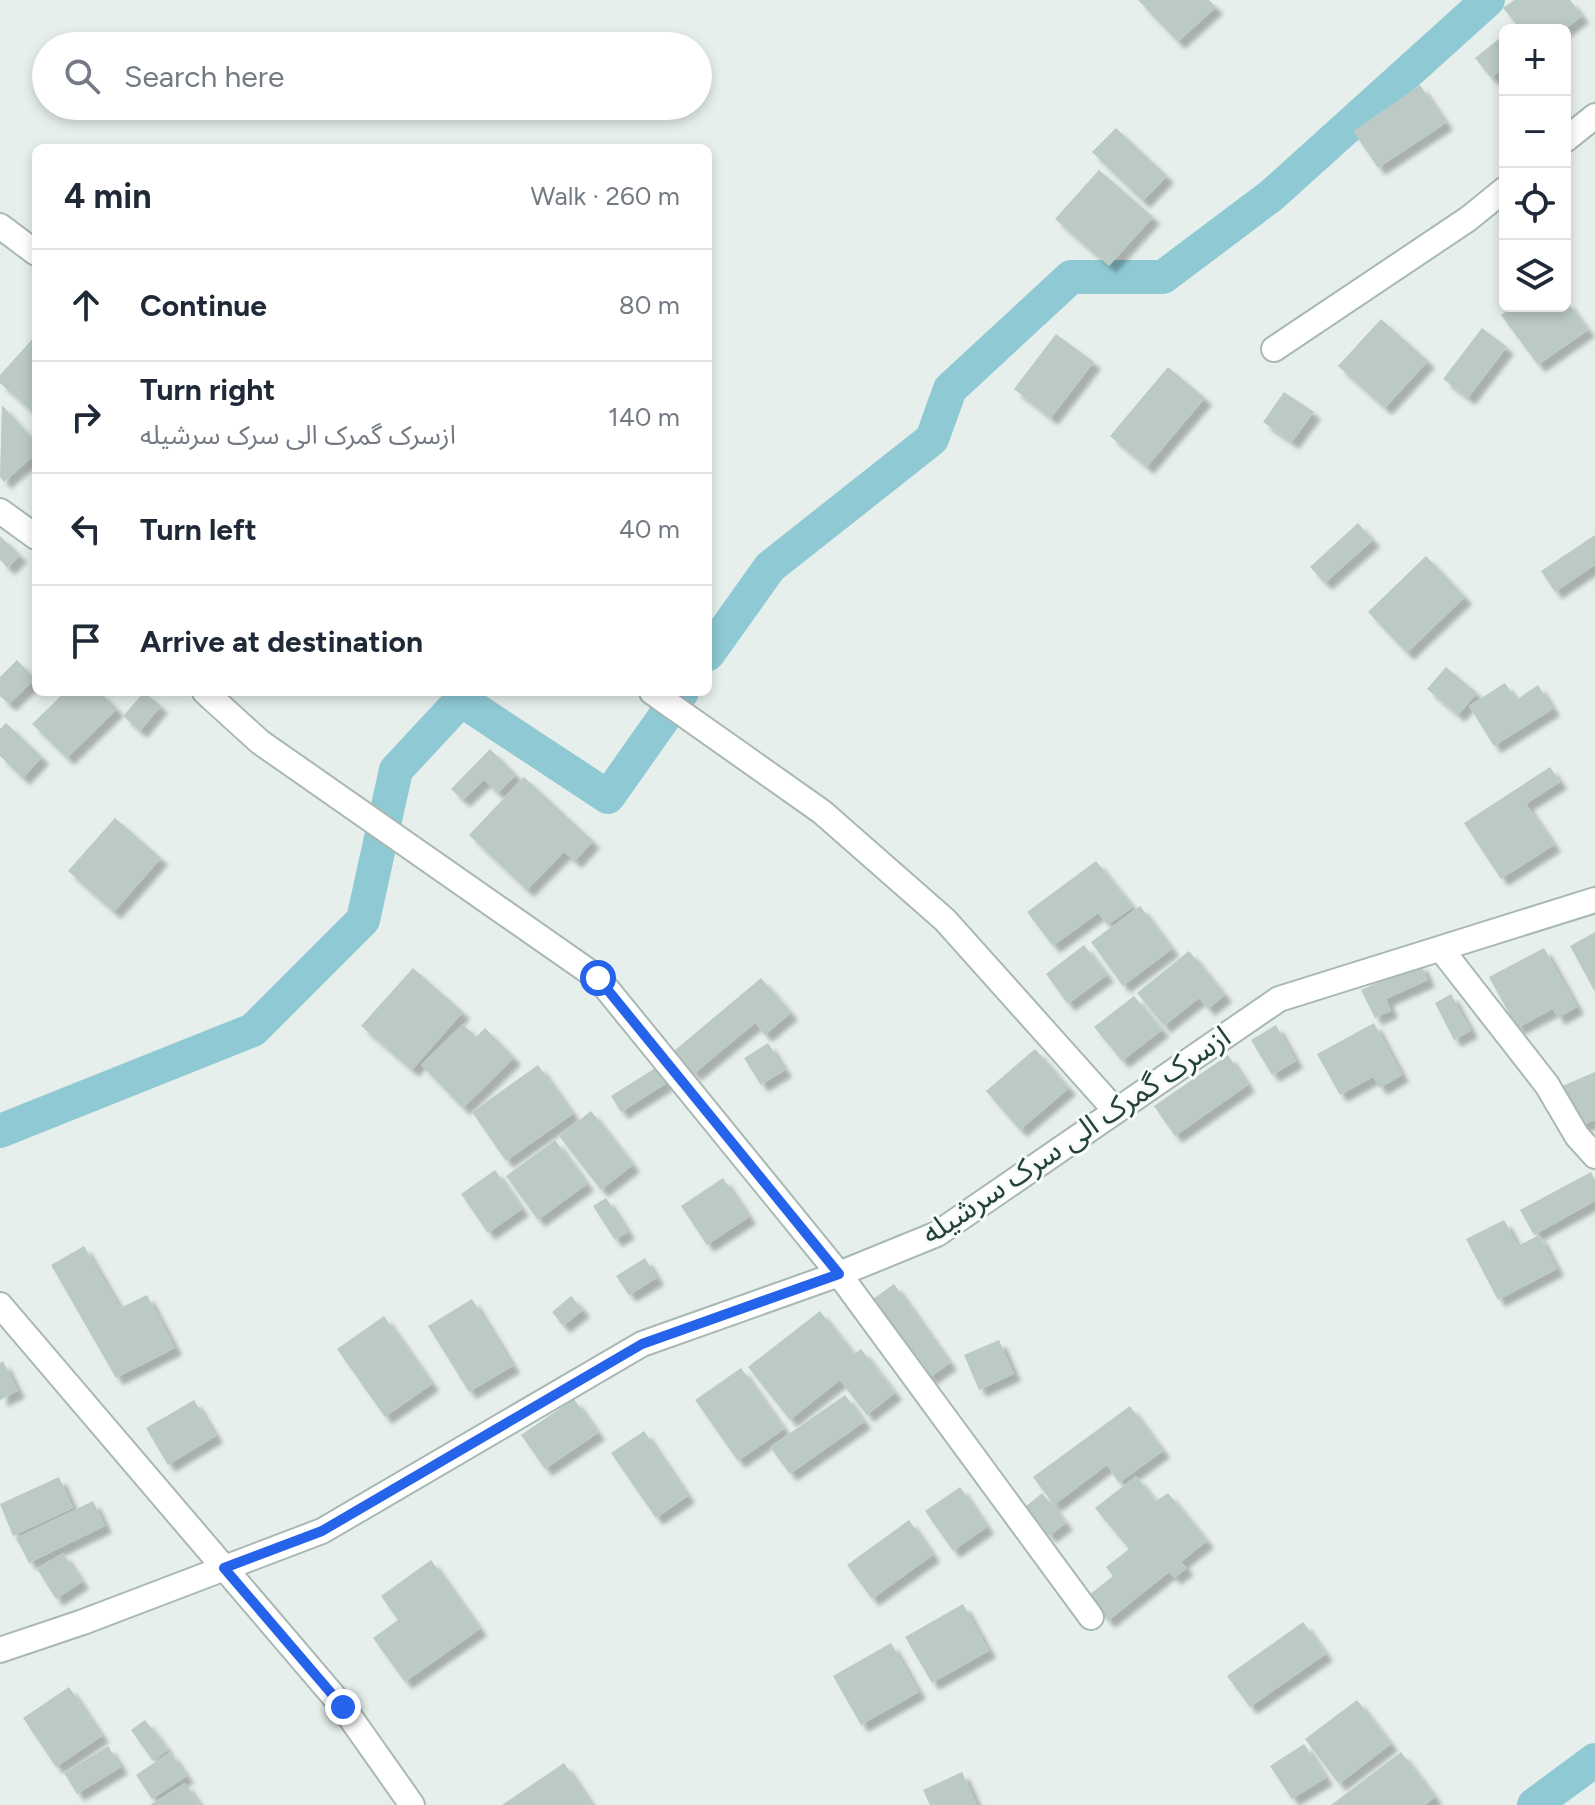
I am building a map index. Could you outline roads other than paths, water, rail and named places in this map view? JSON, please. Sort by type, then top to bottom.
[{"type":"street","points":[[1571,135],[1595,116]]},
{"type":"street","points":[[1274,349],[1468,219],[1499,194]]},
{"type":"street","points":[[0,226],[32,250]]},
{"type":"street","points":[[0,511],[32,534]]},
{"type":"street","points":[[209,696],[260,742],[598,978],[839,1274],[1091,1617]]},
{"type":"street","points":[[664,701],[822,812],[945,920],[1115,1110]]},
{"type":"street","name":"ازسرک گمرک الی سرک سرشیله","points":[[0,1650],[322,1531],[642,1344],[839,1274],[937,1234],[1279,999],[1595,900]]},
{"type":"street","points":[[1441,949],[1547,1085],[1577,1136],[1595,1156]]},
{"type":"street","points":[[0,1305],[343,1707],[412,1805]]},
{"type":"waterway","points":[[712,648],[770,567],[932,439],[950,389],[1071,277],[1163,277],[1272,195],[1488,0]]},
{"type":"waterway","points":[[0,1131],[253,1030],[363,920],[396,770],[461,700],[608,797],[679,696]]},
{"type":"waterway","points":[[1534,1805],[1595,1760]]}]
